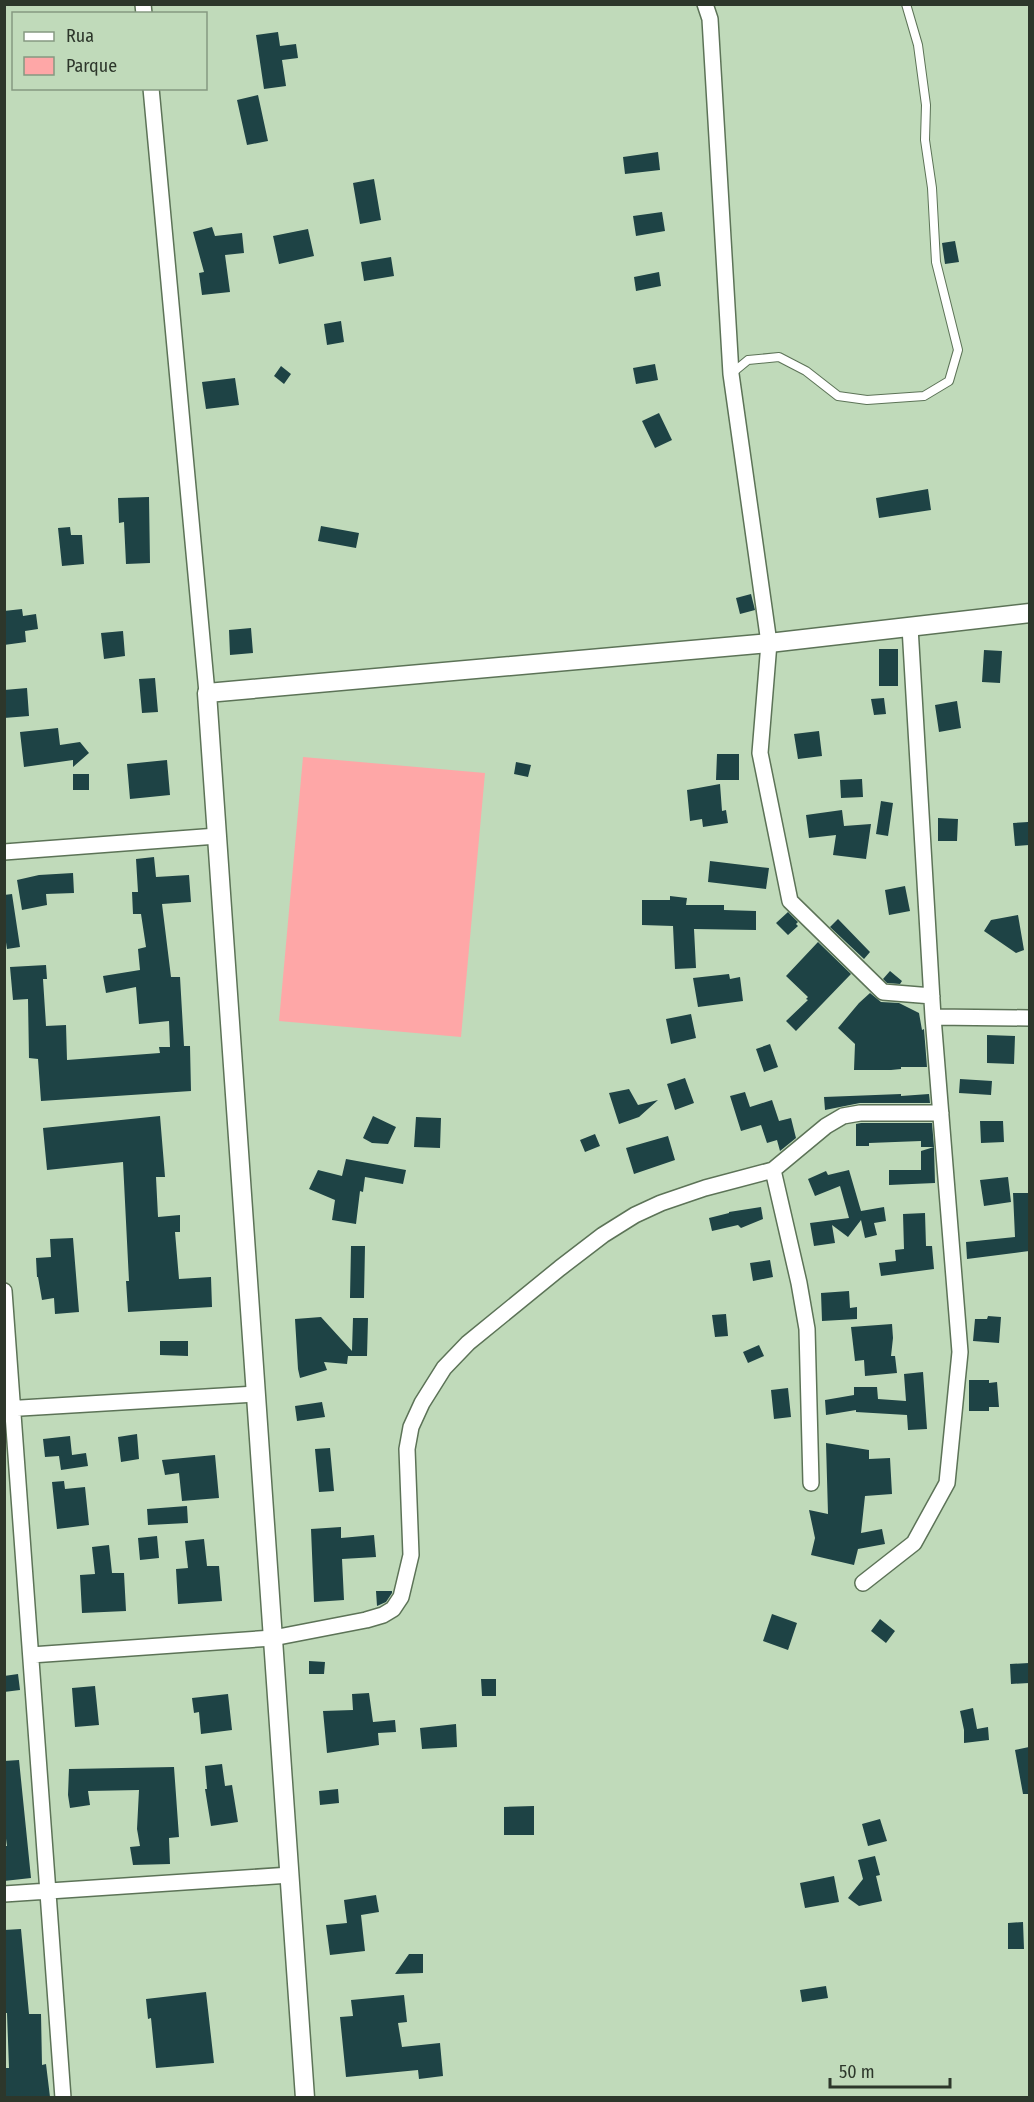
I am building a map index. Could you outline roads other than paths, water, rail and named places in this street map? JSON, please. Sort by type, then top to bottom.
[{"type":"street","points":[[705,4],[710,19],[731,374],[768,643],[760,753],[790,901],[883,992],[932,996]]},
{"type":"street","points":[[151,90],[207,693],[305,2097]]},
{"type":"street","points":[[207,693],[768,643],[1029,613]]},
{"type":"street","points":[[863,1583],[914,1543],[947,1483],[960,1352],[933,1017],[910,627]]},
{"type":"street","points":[[4,852],[217,836]]},
{"type":"street","points":[[933,1017],[1029,1018]]},
{"type":"street","points":[[31,1655],[273,1638],[383,1615],[393,1609],[401,1597],[411,1555],[407,1449],[411,1427],[422,1403],[444,1368],[468,1342],[577,1255],[635,1215],[661,1203],[705,1188],[773,1170],[826,1126],[843,1116],[860,1113],[941,1113]]},
{"type":"street","points":[[773,1170],[799,1282],[807,1329],[811,1483]]},
{"type":"street","points":[[4,1291],[9,1409],[31,1655],[63,2097]]},
{"type":"street","points":[[9,1409],[256,1394]]},
{"type":"street","points":[[4,1894],[290,1875]]},
{"type":"lane","points":[[731,374],[748,360],[779,357],[806,371],[838,396],[867,400],[924,396],[949,381],[958,350],[936,262],[932,188],[925,140],[926,105],[918,45],[906,4]]}]
